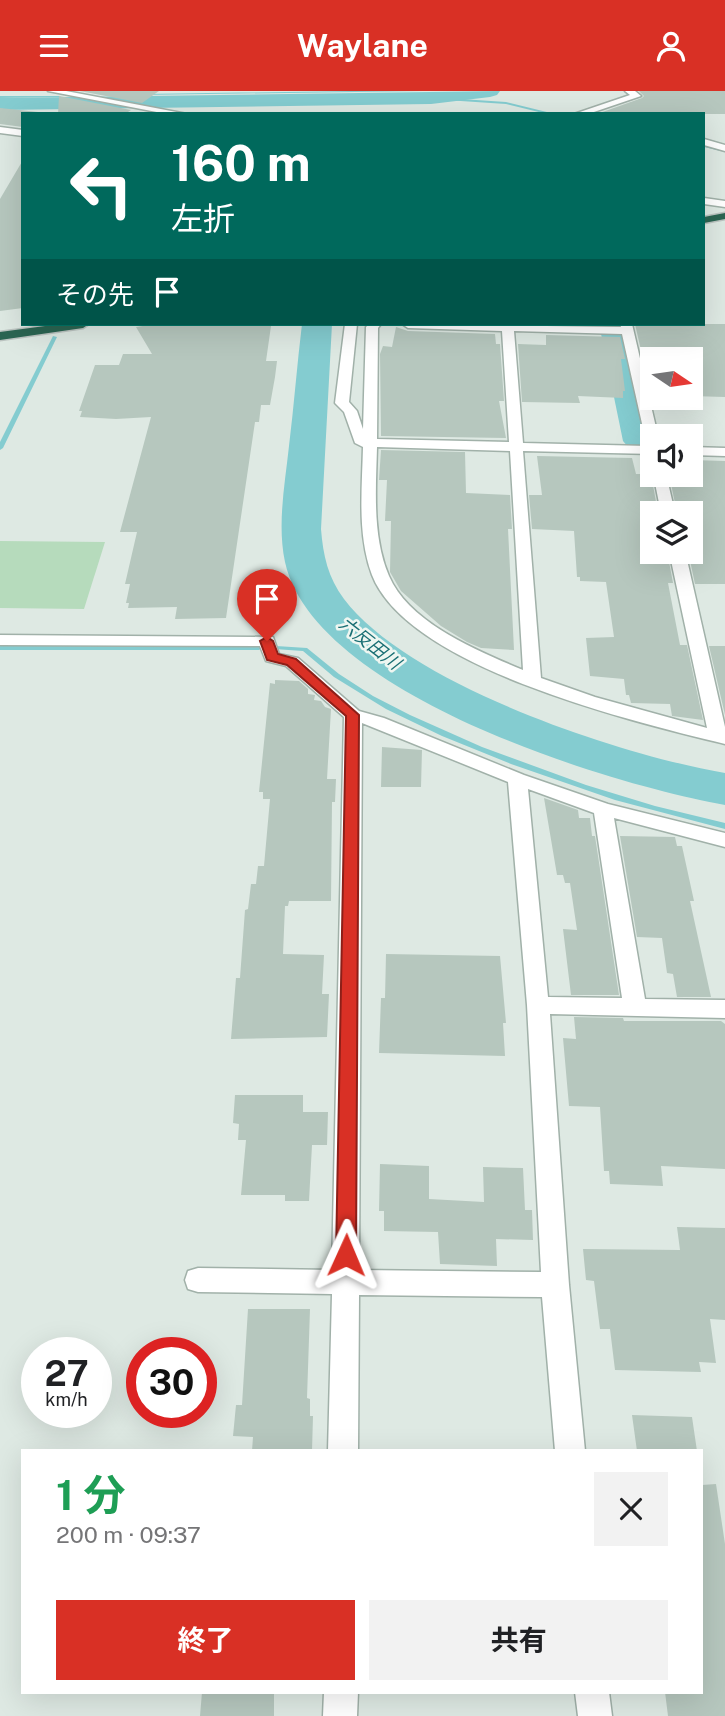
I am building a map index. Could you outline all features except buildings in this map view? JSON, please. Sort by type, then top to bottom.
[{"type":"highway","points":[[705,220],[725,216]]},
{"type":"highway","points":[[705,229],[725,225]]},
{"type":"highway","points":[[0,325],[21,322]]},
{"type":"highway","points":[[0,337],[70,326]]},
{"type":"street","points":[[52,91],[171,112]]},
{"type":"street","points":[[585,112],[637,96],[637,93],[629,91]]},
{"type":"street","points":[[0,130],[21,133]]},
{"type":"street","points":[[705,142],[725,148]]},
{"type":"street","points":[[705,201],[725,204]]},
{"type":"street","points":[[351,326],[342,403],[351,411],[362,443],[640,450]]},
{"type":"street","points":[[373,326],[370,444],[374,553],[382,580],[404,608],[434,635],[532,680],[617,710],[722,737],[680,564]]},
{"type":"street","points":[[475,326],[621,329],[647,424]]},
{"type":"street","points":[[508,327],[532,680]]},
{"type":"street","points":[[703,451],[725,452]]},
{"type":"street","points":[[0,641],[267,641],[272,657],[292,662],[353,715],[378,722],[517,779],[603,809],[725,839]]},
{"type":"street","points":[[343,1449],[353,715]]},
{"type":"street","points":[[517,779],[538,1005],[555,1285],[570,1449]]},
{"type":"street","points":[[603,809],[635,1006]]},
{"type":"street","points":[[538,1005],[725,1009]]},
{"type":"street","points":[[198,1280],[555,1285]]},
{"type":"street","points":[[340,1716],[341,1694]]},
{"type":"street","points":[[592,1694],[594,1716]]},
{"type":"green space","points":[[0,541],[105,542],[84,609],[0,608]]},
{"type":"waterway","points":[[143,95],[421,91]]},
{"type":"waterway","points":[[0,104],[431,98],[490,91]]},
{"type":"waterway","points":[[0,97],[59,97]]},
{"type":"waterway","points":[[431,98],[506,103],[544,112]]},
{"type":"waterway","points":[[705,146],[725,151]]},
{"type":"waterway","name":"六反田川","points":[[317,326],[301,529],[305,562],[310,577],[327,606],[353,633],[385,658],[421,681],[497,718],[616,762],[725,789]]},
{"type":"waterway","name":"六反田川","points":[[614,326],[640,437]]},
{"type":"waterway","points":[[0,448],[55,337]]},
{"type":"waterway","points":[[0,648],[259,648]]},
{"type":"waterway","points":[[276,648],[305,649],[337,676],[371,698],[479,749],[583,787],[725,826]]},
{"type":"route","points":[[267,641],[272,657],[292,662],[353,715],[346,1255]]}]
